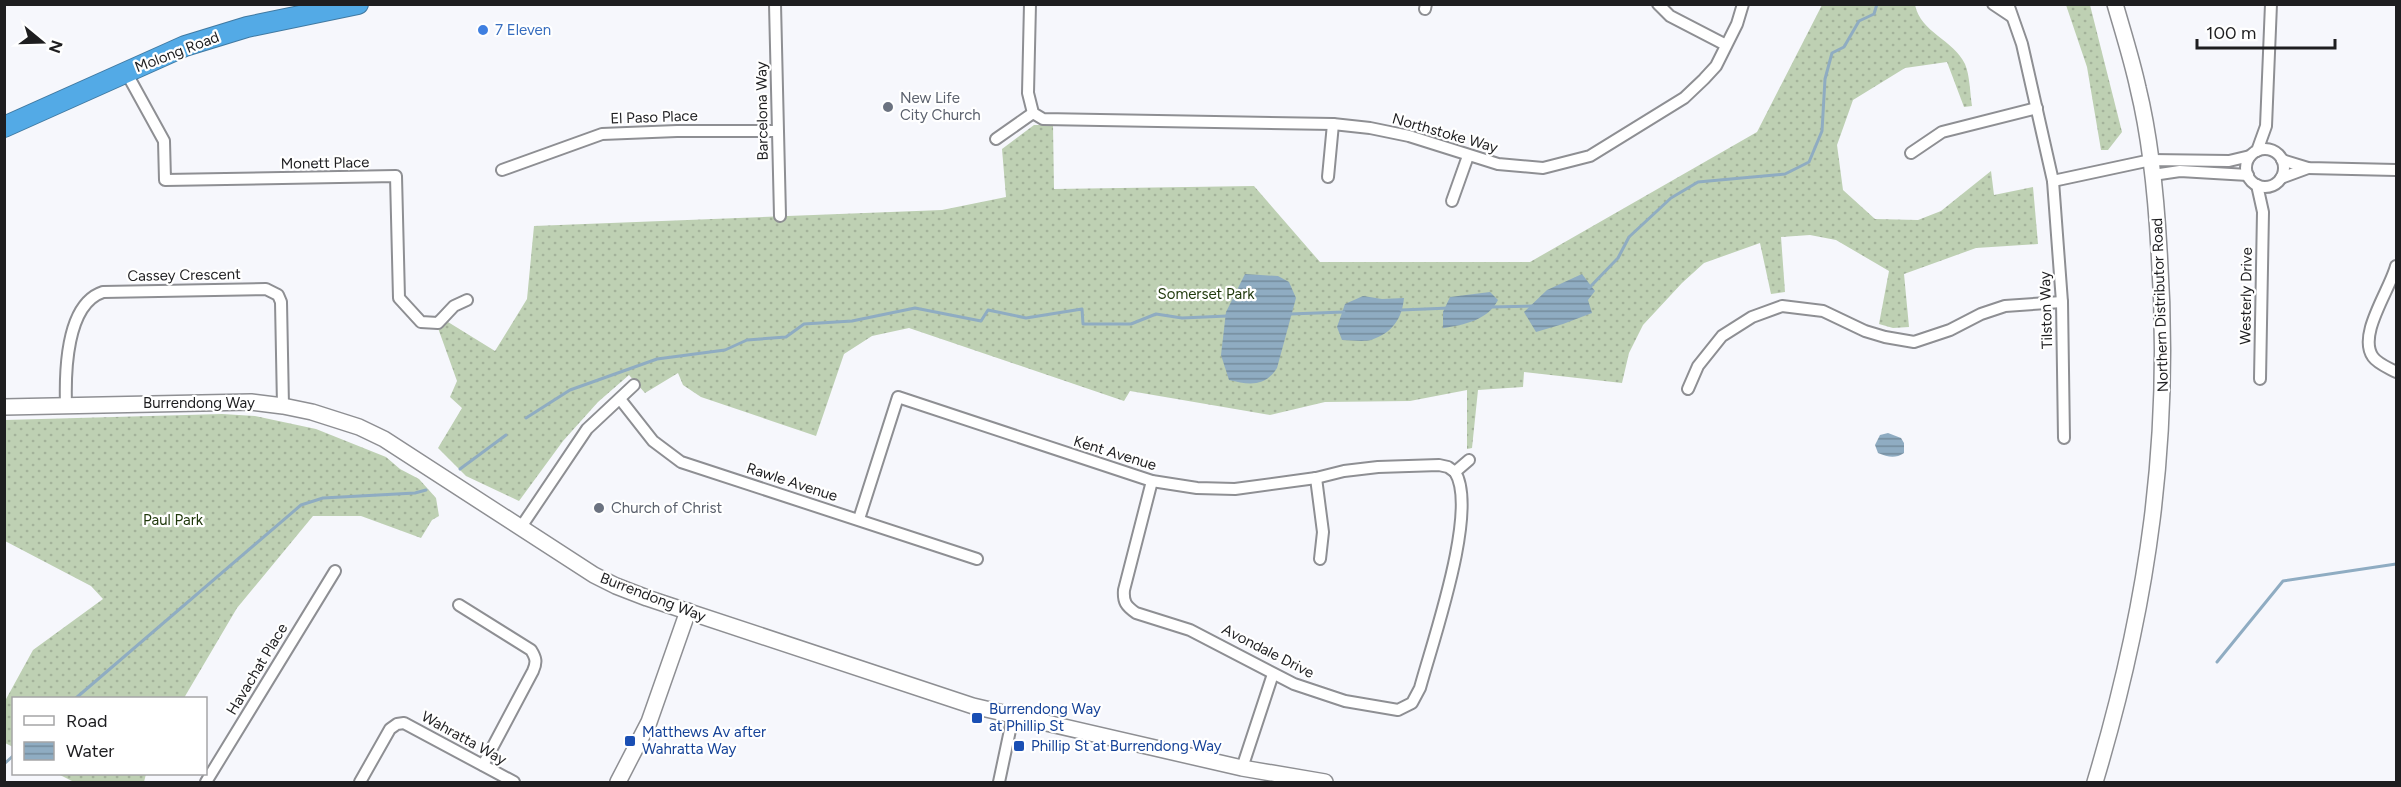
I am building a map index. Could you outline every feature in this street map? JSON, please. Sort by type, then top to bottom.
[{"type":"highway","name":"Molong Road","points":[[4,127],[185,46],[247,27],[358,4]]},
{"type":"main road","name":"Northern Distributor Road","points":[[2095,783],[2136,623],[2157,488],[2163,402],[2164,330],[2152,168],[2139,89],[2115,4]]},
{"type":"main road","name":"Burrendong Way","points":[[4,407],[221,401],[283,406],[337,419],[384,439],[609,583],[973,706],[1242,768],[1325,783]]},
{"type":"main road","points":[[618,783],[649,722],[688,611]]},
{"type":"street","name":"Barcelona Way","points":[[775,4],[780,216]]},
{"type":"street","points":[[996,139],[1033,113],[1028,93],[1030,4]]},
{"type":"street","points":[[1658,4],[1670,16],[1726,45]]},
{"type":"street","name":"Northstoke Way","points":[[1033,113],[1046,119],[1333,124],[1370,128],[1409,136],[1498,164],[1543,168],[1590,156],[1684,98],[1716,66],[1737,24],[1743,4]]},
{"type":"street","points":[[1993,4],[2012,16]]},
{"type":"street","name":"Tilston Way","points":[[2008,4],[2022,44],[2053,181],[2062,302],[2064,438]]},
{"type":"street","points":[[2271,4],[2266,126],[2274,151]]},
{"type":"street","name":"Monett Place","points":[[126,72],[164,141],[165,180],[396,176],[399,298],[421,322],[438,323],[454,306],[467,300]]},
{"type":"street","points":[[1911,153],[1942,132],[2037,108]]},
{"type":"street","points":[[1328,177],[1333,124]]},
{"type":"street","points":[[2266,126],[2246,169],[2257,185],[2265,187],[2308,168]]},
{"type":"street","name":"El Paso Place","points":[[502,170],[602,134],[777,131]]},
{"type":"street","points":[[2053,181],[2229,161],[2268,149],[2274,151],[2283,160],[2308,168],[2397,170]]},
{"type":"street","points":[[1452,201],[1468,156]]},
{"type":"street","points":[[2277,182],[2284,169],[2283,160]]},
{"type":"street","points":[[2152,168],[2248,175]]},
{"type":"street","name":"Westerly Drive","points":[[2263,212],[2277,182]]},
{"type":"street","name":"Westerly Drive","points":[[2257,185],[2263,212],[2260,379]]},
{"type":"street","points":[[2397,266],[2370,328],[2367,344],[2372,356],[2378,362],[2397,372]]},
{"type":"street","name":"Cassey Crescent","points":[[66,405],[65,364],[69,342],[82,312],[94,295],[103,292],[266,288],[278,295],[281,302],[283,406]]},
{"type":"street","points":[[1688,389],[1698,366],[1722,336],[1752,317],[1782,306],[1823,311],[1885,338],[1914,342],[1950,330],[1981,314],[2005,306],[2062,302]]},
{"type":"street","points":[[521,527],[588,429],[634,385]]},
{"type":"street","name":"Kent Avenue","points":[[859,519],[898,397],[1152,481],[1197,488],[1235,489],[1316,478],[1344,471],[1388,467],[1439,465],[1455,472]]},
{"type":"street","name":"Rawle Avenue","points":[[620,399],[653,441],[681,462],[977,559]]},
{"type":"street","points":[[1455,472],[1470,460]]},
{"type":"street","name":"Avondale Drive","points":[[1152,481],[1126,580],[1123,601],[1136,612],[1215,641],[1294,684],[1345,701],[1398,710],[1412,703],[1420,688],[1458,544],[1461,494],[1459,478],[1455,472]]},
{"type":"street","points":[[1316,478],[1323,532],[1320,559]]},
{"type":"street","name":"Havachat Place","points":[[206,783],[335,571]]},
{"type":"street","points":[[459,605],[531,650],[535,656],[536,664],[533,671],[483,765]]},
{"type":"street","points":[[1242,768],[1273,674]]},
{"type":"street","points":[[999,783],[1013,716]]},
{"type":"street","name":"Wahratta Way","points":[[360,783],[385,736],[397,724],[412,726],[514,783]]},
{"type":"green space","name":"Somerset Park","points":[[1822,5],[1915,5],[1924,23],[1960,55],[1968,74],[1972,106],[1964,107],[1947,62],[1905,68],[1853,100],[1837,145],[1843,190],[1875,219],[1918,220],[1941,211],[1991,171],[1994,195],[2033,187],[2038,244],[1976,248],[1904,274],[1909,327],[1893,328],[1879,324],[1889,271],[1836,240],[1810,235],[1781,237],[1785,292],[1771,294],[1760,243],[1704,263],[1643,325],[1629,353],[1622,383],[1524,372],[1523,387],[1478,390],[1472,448],[1467,449],[1467,390],[1410,401],[1325,402],[1270,415],[1130,391],[1124,401],[909,328],[872,336],[844,354],[816,436],[701,397],[683,385],[678,373],[645,393],[629,375],[598,402],[563,441],[519,501],[466,476],[438,448],[462,408],[450,397],[457,381],[438,328],[448,322],[495,351],[527,299],[534,226],[942,210],[1006,197],[1002,149],[1034,125],[1053,125],[1054,189],[1254,186],[1320,262],[1530,262],[1757,132]]},
{"type":"green space","points":[[2066,5],[2090,5],[2122,132],[2108,150],[2101,150],[2087,67]]},
{"type":"green space","name":"Paul Park","points":[[222,414],[255,416],[316,429],[386,457],[400,469],[419,479],[436,498],[439,516],[432,520],[421,538],[361,516],[313,516],[237,608],[185,697],[12,697],[12,746],[5,743],[5,701],[33,650],[103,599],[91,586],[5,541],[5,420]]},
{"type":"green space","points":[[60,775],[146,775],[144,782],[74,782]]},
{"type":"water","points":[[1245,274],[1278,276],[1289,282],[1296,298],[1277,368],[1267,379],[1256,383],[1229,380],[1221,355],[1226,312]]},
{"type":"water","points":[[1582,274],[1595,291],[1588,300],[1592,313],[1536,332],[1524,312],[1547,290]]},
{"type":"water","points":[[1490,292],[1498,300],[1494,307],[1482,317],[1443,328],[1443,312],[1450,297]]},
{"type":"water","points":[[1363,296],[1382,299],[1404,298],[1398,319],[1385,333],[1371,340],[1342,340],[1337,327],[1345,304]]},
{"type":"water","points":[[1888,433],[1901,438],[1904,443],[1904,453],[1891,457],[1878,453],[1875,445],[1880,435]]},
{"type":"waterway","points":[[1589,288],[1618,258],[1629,237],[1671,198],[1698,182],[1785,174],[1809,162],[1822,131],[1825,79],[1832,53],[1844,47],[1859,21],[1874,14],[1877,4]]},
{"type":"waterway","points":[[1491,307],[1533,306]]},
{"type":"waterway","points":[[526,418],[570,390],[657,359],[725,350],[747,340],[786,337],[804,324],[852,321],[915,308],[981,321],[988,310],[1026,318],[1082,309],[1083,324],[1131,324],[1156,314],[1182,318],[1227,316]]},
{"type":"waterway","points":[[1401,310],[1449,308]]},
{"type":"waterway","points":[[1290,314],[1344,312]]},
{"type":"waterway","points":[[460,469],[506,435]]},
{"type":"waterway","points":[[77,697],[301,505],[323,498],[415,493],[426,490]]},
{"type":"waterway","points":[[2217,662],[2283,581],[2396,564]]},
{"type":"waterway","points":[[4,764],[12,757]]},
{"type":"place","name":"7 Eleven","points":[[483,30]]},
{"type":"place","name":"New Life City Church","points":[[888,107]]},
{"type":"place","name":"Church of Christ","points":[[599,508]]},
{"type":"place","name":"Burrendong Way at Phillip St","points":[[977,718]]},
{"type":"place","name":"Matthews Av after Wahratta Way","points":[[630,741]]},
{"type":"place","name":"Phillip St at Burrendong Way","points":[[1019,746]]}]
